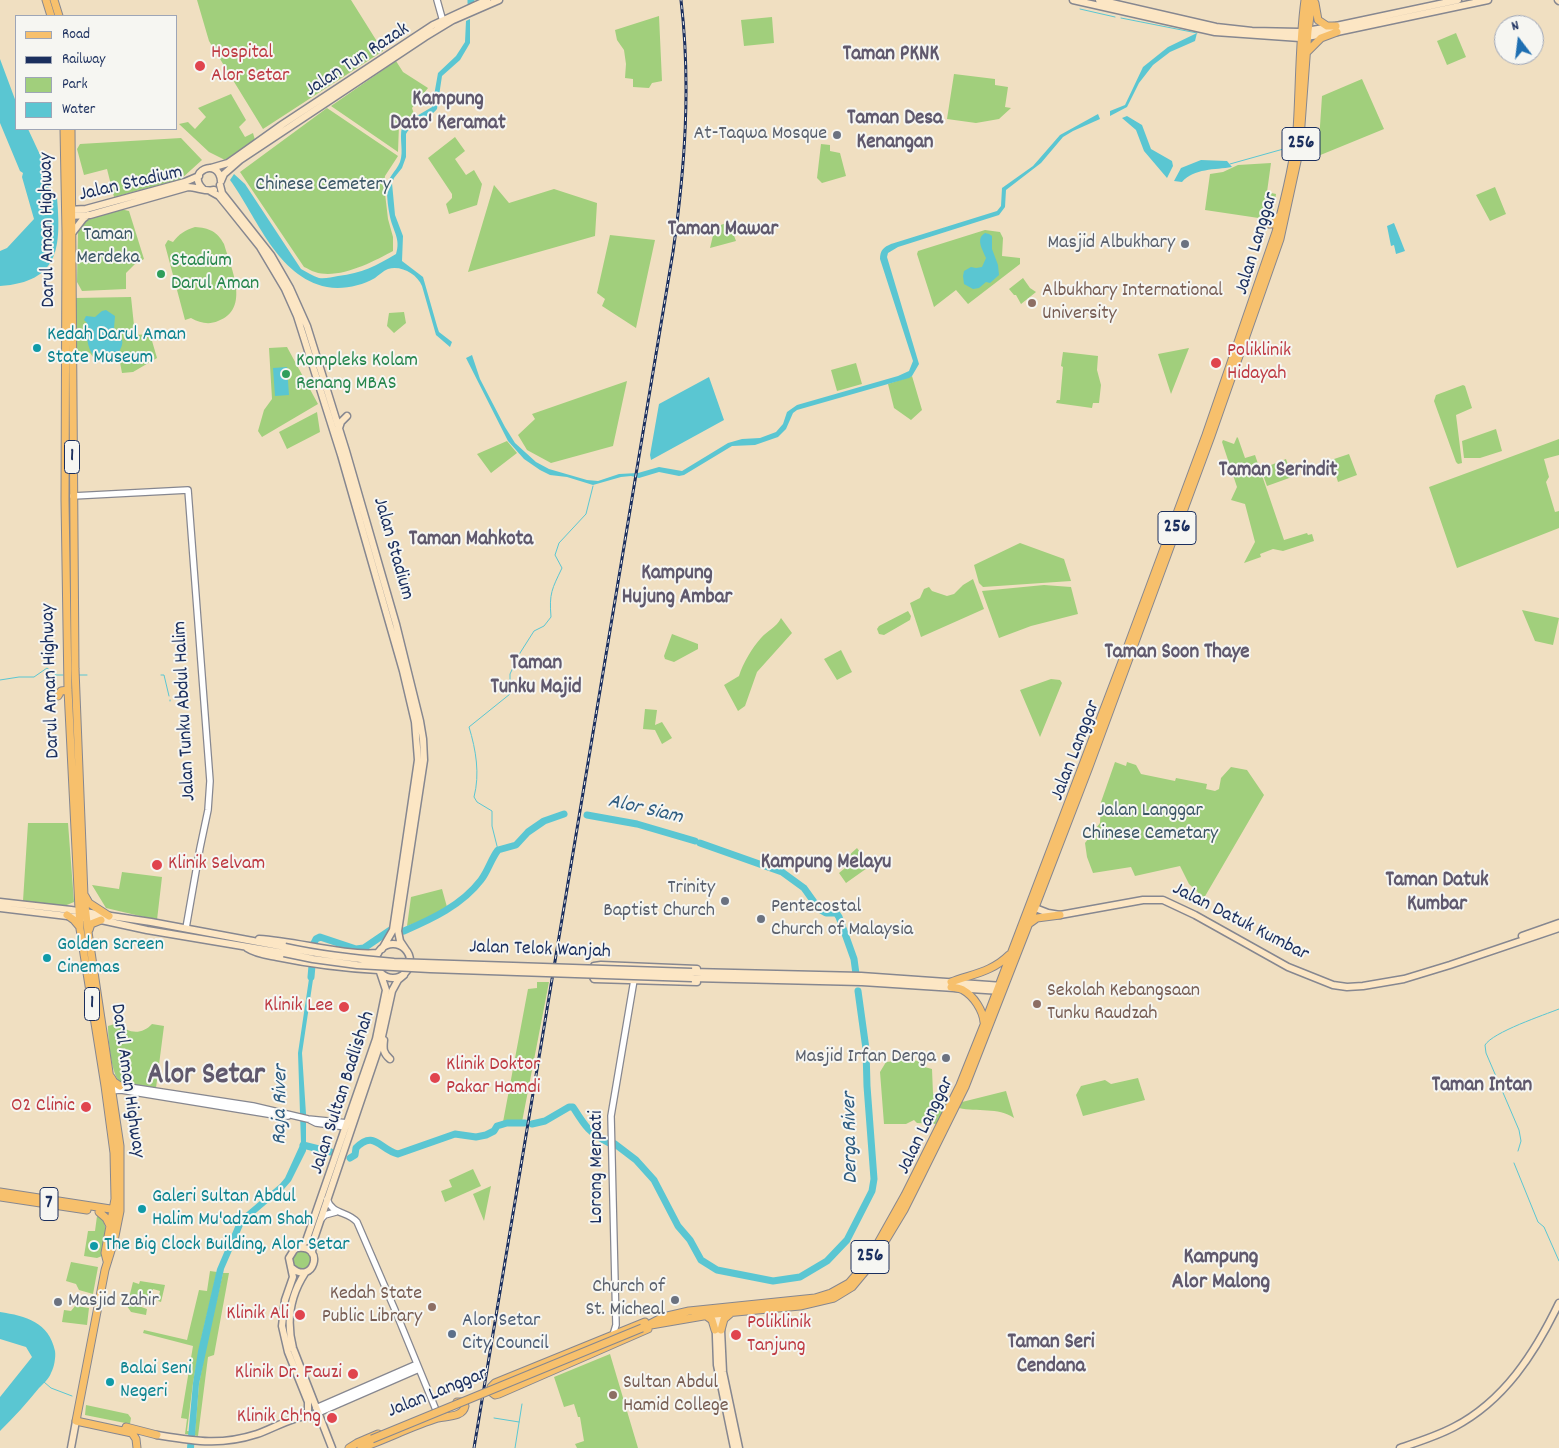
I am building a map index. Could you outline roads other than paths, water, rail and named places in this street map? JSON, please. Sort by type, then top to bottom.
[{"type":"main road","points":[[46,0],[51,15]]},
{"type":"main road","points":[[54,0],[59,15]]},
{"type":"main road","name":"Jalan Tun Razak","points":[[211,168],[233,160],[283,124],[443,22],[487,0]]},
{"type":"main road","name":"Jalan Tun Razak","points":[[220,183],[224,174],[240,160],[443,22],[499,0]]},
{"type":"main road","points":[[1073,0],[1214,32],[1304,34],[1488,0]]},
{"type":"main road","points":[[1098,0],[1216,27],[1304,34]]},
{"type":"main road","name":"Jalan Langgar","points":[[664,1319],[705,1315],[717,1310],[732,1312],[800,1306],[834,1298],[852,1287],[865,1273],[904,1210],[960,1098],[1001,988],[1011,953],[1089,767],[1276,232],[1284,204],[1296,139],[1305,0]]},
{"type":"main road","points":[[1313,0],[1318,20],[1336,29]]},
{"type":"main road","name":"Jalan Langgar","points":[[1125,660],[1217,420],[1282,233],[1300,152],[1307,53],[1304,34],[1313,0]]},
{"type":"main road","points":[[1307,53],[1322,38],[1336,29],[1458,0]]},
{"type":"main road","name":"Darul Aman Highway","points":[[64,130],[69,213],[73,232],[72,496],[76,709],[84,896],[78,914],[88,932],[121,1162],[111,1254],[107,1261]]},
{"type":"main road","name":"Darul Aman Highway","points":[[71,130],[65,500],[68,690],[78,901],[76,906],[109,1088],[114,1153],[114,1199],[116,1212],[110,1227],[106,1253],[107,1261]]},
{"type":"main road","points":[[211,168],[220,174],[220,183],[214,190],[203,189],[198,183],[198,176],[203,170],[211,168]]},
{"type":"main road","name":"Jalan Stadium","points":[[69,213],[185,182],[198,176]]},
{"type":"main road","name":"Jalan Stadium","points":[[220,183],[222,193],[264,244],[290,288],[307,326],[339,428],[412,683],[423,739],[424,760],[398,931],[400,941],[406,950]]},
{"type":"main road","name":"Jalan Stadium","points":[[69,213],[90,214],[188,187],[197,186],[203,189]]},
{"type":"main road","name":"Jalan Stadium","points":[[210,191],[219,196],[228,206],[260,247],[282,283],[297,316],[346,471],[403,671],[412,710],[418,746],[415,785],[393,930],[380,951]]},
{"type":"main road","points":[[1268,224],[1276,222],[1284,204]]},
{"type":"main road","points":[[73,232],[83,219],[90,214]]},
{"type":"main road","points":[[334,412],[347,416],[341,422],[339,428]]},
{"type":"main road","points":[[58,696],[61,691],[68,690]]},
{"type":"main road","points":[[84,896],[89,903],[109,916]]},
{"type":"main road","name":"Jalan Datuk Kumbar","points":[[1032,906],[1048,913],[1060,915],[1143,900],[1162,900],[1195,915],[1288,967],[1341,987],[1380,984],[1404,979],[1435,969],[1450,961],[1559,928]]},
{"type":"main road","points":[[0,902],[78,914]]},
{"type":"main road","name":"Jalan Langgar","points":[[350,1448],[664,1319],[717,1310],[815,1298],[841,1288],[868,1261],[905,1195],[958,1088],[1029,923],[1032,906]]},
{"type":"main road","points":[[0,908],[78,914]]},
{"type":"main road","points":[[78,914],[76,922],[80,929]]},
{"type":"main road","name":"Jalan Telok Wanjah","points":[[78,914],[109,916],[186,928],[285,950]]},
{"type":"main road","name":"Jalan Telok Wanjah","points":[[78,914],[147,930],[242,945],[394,962],[862,982],[951,984],[1001,988]]},
{"type":"main road","points":[[1029,923],[1037,918],[1060,915]]},
{"type":"main road","points":[[1544,931],[1559,918]]},
{"type":"main road","points":[[88,932],[91,924],[101,920]]},
{"type":"main road","name":"Jalan Datuk Kumbar","points":[[1544,931],[1559,923]]},
{"type":"main road","points":[[1544,931],[1559,934]]},
{"type":"main road","points":[[230,937],[281,940],[352,952],[380,951],[391,944],[401,946],[406,950],[410,958],[410,964],[404,975],[393,978],[386,977],[379,971],[376,964],[380,951]]},
{"type":"main road","points":[[242,945],[258,953],[301,962],[379,971]]},
{"type":"main road","points":[[951,984],[986,971],[1011,953]]},
{"type":"main road","points":[[601,965],[691,969],[727,976],[719,982],[594,978],[592,976],[592,969],[594,966],[601,965]]},
{"type":"main road","name":"Jalan Sultan Badlishah","points":[[298,1248],[306,1240],[375,1044],[386,990],[379,971]]},
{"type":"main road","name":"Jalan Sultan Badlishah","points":[[312,1253],[313,1242],[327,1199],[371,1074],[392,991],[398,980],[404,975]]},
{"type":"main road","points":[[951,984],[964,990],[972,999],[982,1014],[984,1025]]},
{"type":"main road","points":[[384,1027],[383,1050],[390,1059]]},
{"type":"main road","points":[[110,1075],[121,1088],[114,1093],[114,1105]]},
{"type":"main road","name":"7","points":[[0,1192],[116,1212]]},
{"type":"main road","name":"7","points":[[0,1197],[99,1209]]},
{"type":"main road","points":[[110,1227],[99,1209],[114,1199]]},
{"type":"main road","points":[[302,1417],[308,1411],[308,1402],[288,1352],[282,1330],[284,1306],[293,1277],[289,1258],[298,1248],[306,1248],[315,1259],[313,1266],[305,1273],[295,1292],[289,1313],[288,1328],[293,1348],[331,1447]]},
{"type":"main road","name":"1","points":[[76,1419],[107,1261]]},
{"type":"main road","points":[[292,1268],[299,1273],[305,1273]]},
{"type":"main road","points":[[1400,1448],[1454,1427],[1493,1399],[1524,1364],[1544,1334],[1559,1303]]},
{"type":"main road","points":[[717,1310],[718,1371],[734,1448]]},
{"type":"main road","points":[[718,1330],[724,1319],[732,1312]]},
{"type":"main road","points":[[705,1315],[712,1320],[718,1330],[723,1372],[739,1448]]},
{"type":"main road","points":[[664,1319],[498,1395],[491,1392],[491,1386],[495,1383],[625,1330],[664,1319]]},
{"type":"main road","points":[[350,1448],[362,1440],[436,1410],[458,1402],[462,1402],[465,1406],[460,1414],[429,1421],[360,1448]]},
{"type":"main road","points":[[76,1419],[185,1440],[218,1442],[234,1441],[302,1417],[312,1416],[322,1424]]},
{"type":"main road","points":[[76,1419],[132,1433],[136,1439],[137,1447]]},
{"type":"main road","points":[[71,1448],[76,1419]]},
{"type":"main road","points":[[137,1447],[143,1437],[157,1434]]},
{"type":"street","points":[[437,0],[443,22]]},
{"type":"street","name":"Jalan Tunku Abdul Halim","points":[[72,496],[188,490],[210,781],[209,807],[186,928]]},
{"type":"street","name":"Lorong Merpati","points":[[613,1335],[616,1325],[611,1116],[634,980]]},
{"type":"street","points":[[109,1088],[121,1088],[280,1116],[292,1116],[308,1119],[316,1123],[347,1125]]},
{"type":"street","points":[[327,1199],[330,1206],[336,1212],[356,1220],[436,1410]]},
{"type":"street","points":[[321,1218],[336,1212]]},
{"type":"street","points":[[616,1325],[625,1330]]},
{"type":"street","points":[[317,1410],[418,1366]]},
{"type":"water","points":[[470,19],[470,43],[460,60],[442,76],[437,109],[413,126],[406,134],[406,157],[402,168],[392,183],[395,215],[403,236],[402,261],[423,277],[439,332],[452,342],[450,347],[436,335],[422,286],[412,274],[403,269],[388,269],[370,281],[345,288],[327,287],[310,281],[281,259],[230,180],[234,174],[245,184],[301,269],[314,276],[326,278],[362,271],[396,254],[398,244],[389,214],[387,186],[400,162],[402,127],[432,107],[438,73],[456,56],[465,42],[466,21]]},
{"type":"water","points":[[1197,33],[1195,41],[1170,52],[1153,65],[1139,83],[1127,107],[1110,116],[1110,111],[1125,105],[1143,67],[1168,47]]},
{"type":"water","points":[[0,59],[15,99],[15,130],[28,130],[42,159],[50,192],[57,197],[58,231],[57,246],[52,259],[45,269],[35,277],[20,283],[0,286],[0,251],[7,248],[34,219],[22,177],[23,173],[20,171],[0,123]]},
{"type":"water","points":[[1098,114],[1100,119],[1063,137],[1041,163],[1006,190],[1005,207],[999,215],[898,247],[888,253],[887,257],[919,364],[912,376],[797,410],[793,413],[786,429],[778,437],[755,445],[732,446],[684,475],[679,476],[659,472],[639,478],[631,476],[621,477],[593,485],[567,477],[550,475],[540,470],[524,459],[508,441],[466,358],[472,355],[480,379],[515,443],[536,462],[549,469],[587,480],[598,481],[619,474],[638,473],[659,467],[682,471],[728,443],[742,439],[760,438],[776,432],[783,424],[787,412],[797,405],[898,376],[909,371],[913,361],[880,259],[883,249],[891,244],[997,211],[1001,206],[1002,188],[1033,166],[1060,135]]},
{"type":"water","points":[[1127,116],[1142,125],[1151,149],[1172,161],[1173,166],[1167,178],[1144,151],[1136,130],[1122,118]]},
{"type":"water","points":[[1201,160],[1227,161],[1232,167],[1199,172],[1192,174],[1182,182],[1174,181],[1181,168]]},
{"type":"water","points":[[1394,223],[1405,251],[1396,254],[1394,245],[1391,246],[1387,226]]},
{"type":"water","points":[[985,233],[992,236],[992,249],[998,265],[999,275],[990,283],[986,282],[979,288],[973,289],[964,284],[964,271],[971,267],[982,267],[986,258],[980,241]]},
{"type":"water","points":[[106,310],[115,316],[114,328],[122,339],[122,344],[119,352],[103,352],[93,355],[87,340],[87,323],[84,320],[86,316],[95,317]]},
{"type":"water","points":[[287,367],[289,395],[275,396],[273,368]]},
{"type":"water","points":[[709,377],[724,420],[651,460],[650,455],[659,404]]},
{"type":"water","points":[[312,969],[314,973],[302,1053],[306,1114],[306,1151],[291,1181],[244,1223],[224,1269],[199,1384],[194,1448],[187,1448],[198,1351],[217,1269],[237,1222],[285,1178],[301,1143],[298,1053]]},
{"type":"water","points":[[0,1312],[27,1318],[42,1327],[52,1341],[55,1359],[49,1377],[0,1431],[0,1397],[32,1357],[26,1347],[0,1339]]},
{"type":"waterway","points":[[1080,9],[1115,17]]},
{"type":"waterway","points":[[1121,18],[1197,33]]},
{"type":"waterway","points":[[1230,164],[1287,148]]},
{"type":"waterway","points":[[498,850],[492,826],[492,811],[477,802],[474,797],[477,780],[476,762],[474,744],[469,727],[510,694],[510,674],[520,653],[534,631],[544,626],[551,617],[550,602],[552,591],[562,568],[555,555],[559,543],[586,514],[593,486]]},
{"type":"waterway","points":[[0,680],[34,677],[47,668],[56,675],[63,675]]},
{"type":"waterway","points":[[79,675],[87,675]]},
{"type":"waterway","points":[[161,675],[164,675],[169,696]]},
{"type":"waterway","name":"Alor Siam","points":[[404,931],[436,916],[465,897],[486,873],[498,850],[516,845],[528,832],[544,821],[564,814]]},
{"type":"waterway","name":"Alor Siam","points":[[587,815],[637,824],[695,841]]},
{"type":"waterway","name":"Alor Siam","points":[[700,843],[782,872],[804,888],[819,909],[826,913],[833,913]]},
{"type":"waterway","name":"Alor Siam","points":[[837,914],[854,959],[856,974]]},
{"type":"waterway","name":"Alor Siam","points":[[311,977],[316,939],[320,937],[356,949],[364,948],[392,929]]},
{"type":"waterway","name":"Derga River","points":[[615,1144],[636,1160],[654,1180],[678,1226],[690,1240],[701,1260],[717,1270],[773,1281],[800,1277],[827,1261],[847,1240],[872,1191],[874,1179],[866,1049],[858,991]]},
{"type":"waterway","points":[[1518,1151],[1521,1141],[1519,1130],[1486,1053],[1485,1045],[1508,1029],[1559,1009]]},
{"type":"waterway","name":"Derga River","points":[[532,1124],[545,1121],[569,1107],[573,1107],[588,1128],[609,1143]]},
{"type":"waterway","name":"Derga River","points":[[350,1158],[355,1155],[356,1148],[368,1140],[377,1142],[398,1154],[455,1134],[476,1137],[486,1135],[494,1131],[497,1126],[507,1123],[525,1123]]},
{"type":"waterway","name":"Raja River","points":[[303,1145],[331,1152]]},
{"type":"waterway","points":[[1514,1163],[1538,1222],[1544,1227],[1559,1261]]},
{"type":"waterway","points":[[44,1382],[51,1388],[72,1396]]},
{"type":"waterway","points":[[515,1448],[522,1404]]},
{"type":"waterway","points":[[494,1418],[519,1422]]},
{"type":"railway","points":[[474,1448],[673,252],[681,189],[686,95],[686,63],[681,0]]},
{"type":"place","name":"Hospital Alor Setar","points":[[200,66]]},
{"type":"place","name":"At-Taqwa Mosque","points":[[837,135]]},
{"type":"place","name":"Masjid Albukhary","points":[[1185,244]]},
{"type":"place","name":"Stadium Darul Aman","points":[[161,274]]},
{"type":"place","name":"Albukhary International University","points":[[1032,303]]},
{"type":"place","name":"Kedah Darul Aman State Museum","points":[[37,348]]},
{"type":"place","name":"Poliklinik Hidayah","points":[[1216,363]]},
{"type":"place","name":"Kompleks Kolam Renang MBAS","points":[[286,374]]},
{"type":"place","name":"Klinik Selvam","points":[[157,865]]},
{"type":"place","name":"Trinity Baptist Church","points":[[725,901]]},
{"type":"place","name":"Pentecostal Church of Malaysia","points":[[761,919]]},
{"type":"place","name":"Golden Screen Cinemas","points":[[47,958]]},
{"type":"place","name":"Sekolah Kebangsaan Tunku Raudzah","points":[[1037,1004]]},
{"type":"place","name":"Klinik Lee","points":[[344,1007]]},
{"type":"place","name":"Masjid Irfan Derga","points":[[946,1058]]},
{"type":"place","name":"Klinik Doktor Pakar Hamdi","points":[[435,1078]]},
{"type":"place","name":"O2 Clinic","points":[[86,1107]]},
{"type":"place","name":"Galeri Sultan Abdul Halim Mu'adzam Shah","points":[[142,1209]]},
{"type":"place","name":"The Big Clock Building, Alor Setar","points":[[94,1246]]},
{"type":"place","name":"Church of St. Micheal","points":[[675,1300]]},
{"type":"place","name":"Masjid Zahir","points":[[58,1302]]},
{"type":"place","name":"Kedah State Public Library","points":[[432,1307]]},
{"type":"place","name":"Klinik Ali","points":[[300,1315]]},
{"type":"place","name":"Alor Setar City Council","points":[[452,1334]]},
{"type":"place","name":"Poliklinik Tanjung","points":[[736,1335]]},
{"type":"place","name":"Klinik Dr. Fauzi","points":[[353,1374]]},
{"type":"place","name":"Balai Seni Negeri","points":[[110,1382]]},
{"type":"place","name":"Sultan Abdul Hamid College","points":[[613,1395]]},
{"type":"place","name":"Klinik Ch'ng","points":[[332,1418]]},
{"type":"district","name":"Taman PKNK","points":[[891,56]]},
{"type":"district","name":"Kampung Dato' Keramat","points":[[448,113]]},
{"type":"district","name":"Taman Desa Kenangan","points":[[895,132]]},
{"type":"district","name":"Taman Mawar","points":[[723,231]]},
{"type":"district","name":"Taman Serindit","points":[[1278,472]]},
{"type":"district","name":"Taman Mahkota","points":[[471,541]]},
{"type":"district","name":"Kampung Hujung Ambar","points":[[677,587]]},
{"type":"district","name":"Taman Soon Thaye","points":[[1177,654]]},
{"type":"district","name":"Taman Tunku Majid","points":[[536,677]]},
{"type":"district","name":"Kampung Melayu","points":[[826,864]]},
{"type":"district","name":"Taman Datuk Kumbar","points":[[1437,894]]},
{"type":"district","name":"Alor Setar","points":[[206,1078]]},
{"type":"district","name":"Taman Intan","points":[[1482,1087]]},
{"type":"district","name":"Kampung Alor Malong","points":[[1221,1272]]},
{"type":"district","name":"Taman Seri Cendana","points":[[1051,1356]]},
{"type":"park label","name":"Chinese Cemetery","points":[[323,186]]},
{"type":"park label","name":"Taman Merdeka","points":[[108,248]]},
{"type":"park label","name":"Jalan Langgar Chinese Cemetary","points":[[1150,824]]}]
